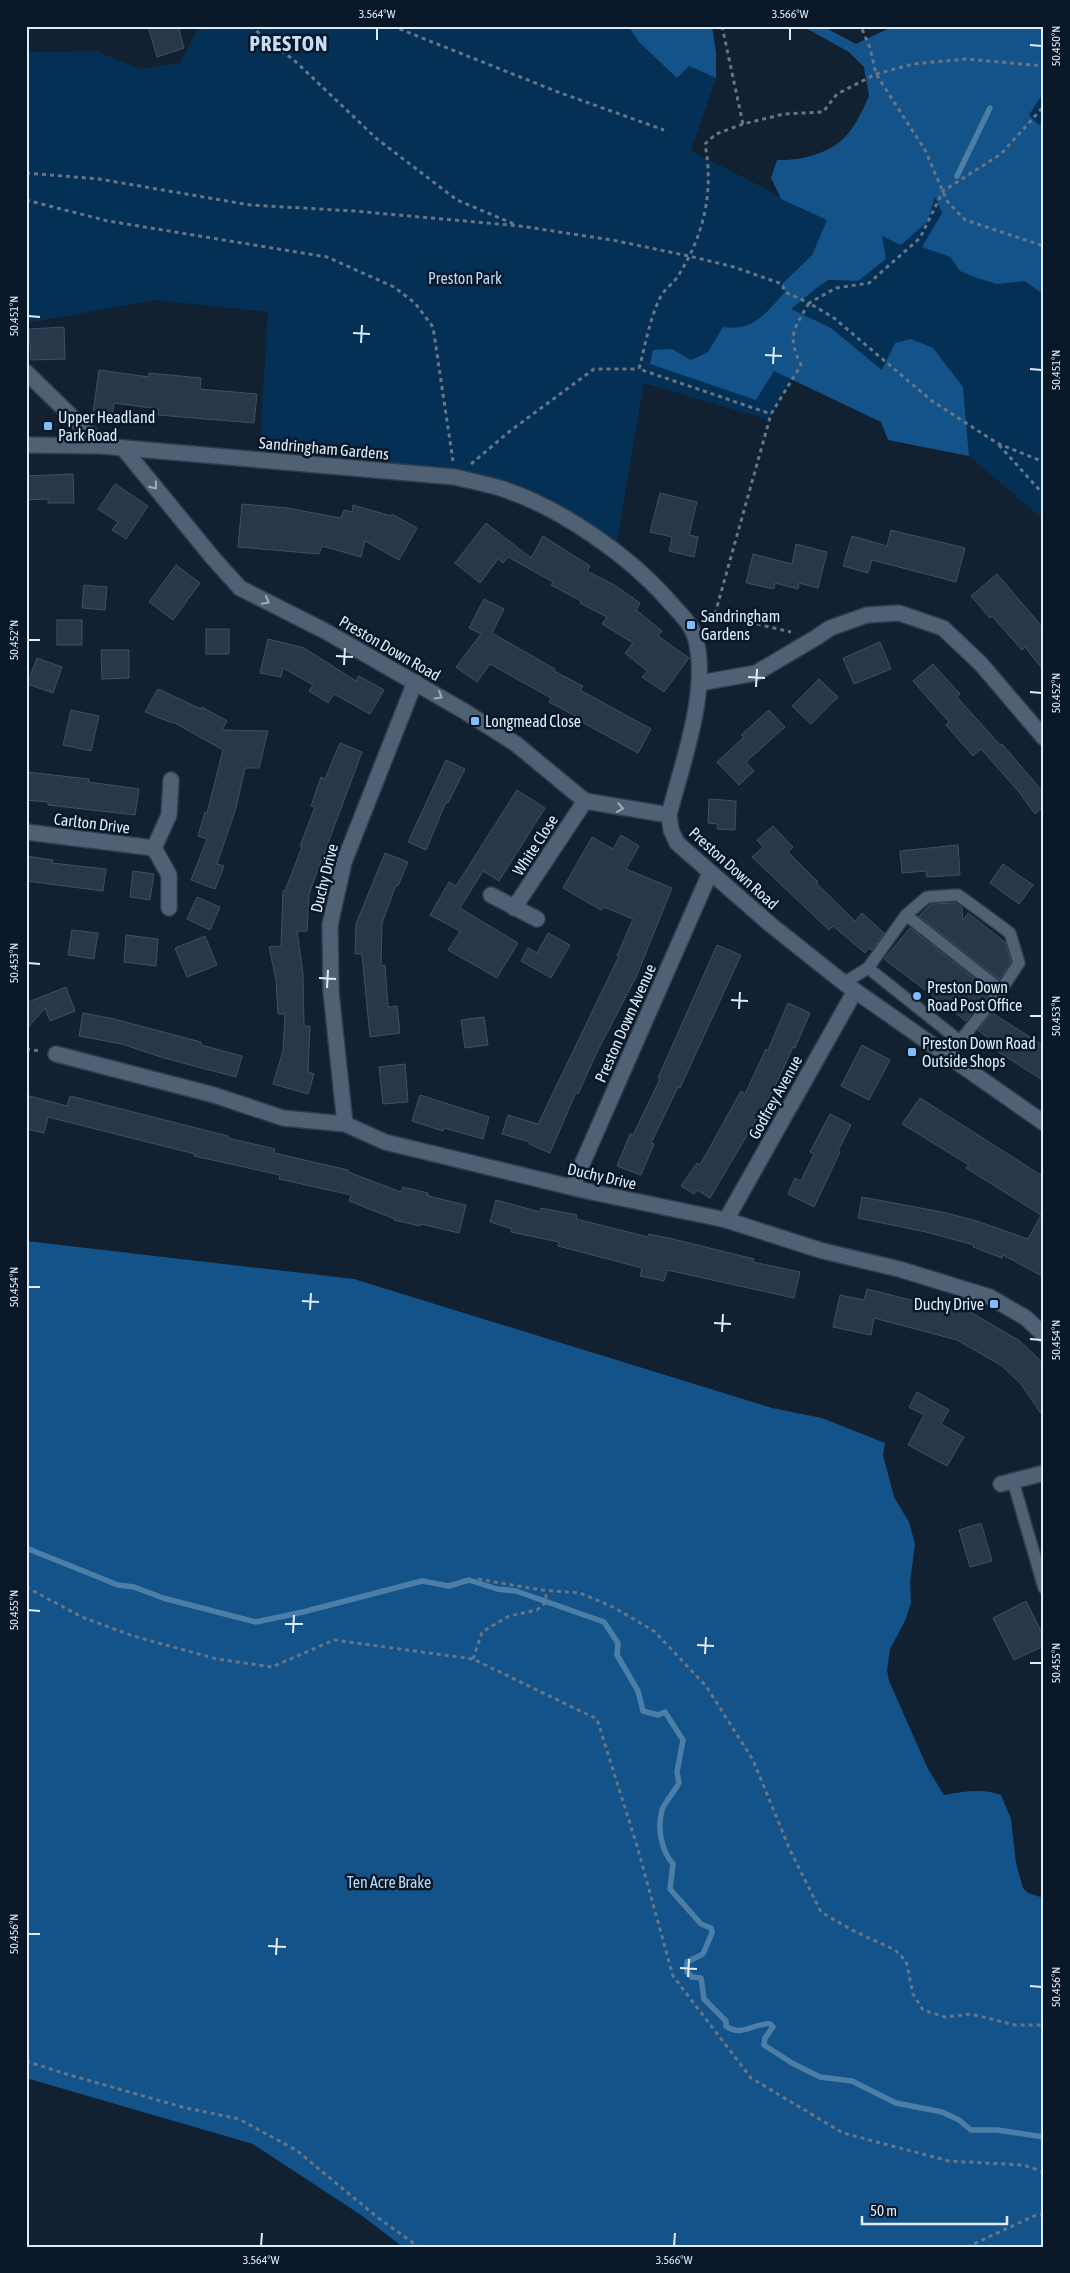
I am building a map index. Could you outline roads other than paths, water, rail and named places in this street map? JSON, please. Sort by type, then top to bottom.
[{"type":"street","points":[[26,372],[102,446]]},
{"type":"street","points":[[26,445],[102,446]]},
{"type":"street","name":"Sandringham Gardens","points":[[102,446],[455,477],[503,489],[548,507],[615,550],[646,575],[691,625],[697,640],[700,683],[695,714],[669,815]]},
{"type":"street","name":"Preston Down Road","points":[[123,448],[240,588],[415,682],[516,744],[584,801]]},
{"type":"street","points":[[700,683],[756,673],[817,638],[830,628],[867,614],[898,613],[943,628],[981,664],[1044,738]]},
{"type":"street","name":"Duchy Drive","points":[[345,1124],[331,992],[330,925],[344,862],[415,682]]},
{"type":"street","points":[[169,908],[169,875],[154,848],[169,815],[171,780]]},
{"type":"street","points":[[584,801],[669,815]]},
{"type":"street","name":"White Close","points":[[514,908],[584,801]]},
{"type":"street","name":"Preston Down Road","points":[[669,815],[671,830],[677,843],[710,873],[850,987],[947,1057],[1044,1123]]},
{"type":"street","name":"Carlton Drive","points":[[26,832],[154,848]]},
{"type":"street","name":"Preston Down Avenue","points":[[572,1187],[710,873]]},
{"type":"street","points":[[491,895],[537,919]]},
{"type":"street","name":"Godfrey Avenue","points":[[726,1220],[850,987]]},
{"type":"street","name":"Duchy Drive","points":[[56,1054],[214,1094],[282,1118],[345,1124],[385,1142],[572,1187],[726,1220],[823,1251],[900,1269],[990,1297],[1026,1318],[1044,1335]]},
{"type":"street","points":[[1007,1482],[1044,1473]]},
{"type":"lane","points":[[850,987],[868,968],[906,915],[927,897],[958,895],[1010,932],[1019,963],[1001,990],[947,1057]]},
{"type":"lane","points":[[906,915],[1001,990]]},
{"type":"lane","points":[[868,968],[961,1042]]},
{"type":"lane","points":[[1007,1482],[1044,1588]]},
{"type":"waterway","points":[[957,176],[990,108]]},
{"type":"waterway","points":[[26,1548],[118,1585],[134,1587],[163,1598],[256,1622],[303,1612],[422,1581],[449,1586],[469,1580],[497,1589],[516,1591],[604,1622],[618,1643],[617,1655],[638,1691],[643,1711],[658,1715],[665,1712],[683,1740],[677,1772],[679,1783],[662,1810],[660,1824],[661,1839],[673,1864],[670,1889],[701,1924],[711,1928],[712,1933],[703,1954],[687,1962],[687,1972],[692,1977],[701,1978],[704,1999],[726,2021],[726,2026],[732,2029],[743,2030],[770,2024],[773,2027],[765,2038],[764,2045],[792,2063],[820,2077],[852,2081],[896,2103],[942,2112],[959,2120],[971,2130],[997,2130],[1044,2137]]},
{"type":"place","name":"Upper Headland Park Road","points":[[48,426]]},
{"type":"place","name":"Sandringham Gardens","points":[[691,625]]},
{"type":"place","name":"Longmead Close","points":[[475,721]]},
{"type":"place","name":"Preston Down Road Post Office","points":[[917,996]]},
{"type":"place","name":"Preston Down Road Outside Shops","points":[[912,1052]]},
{"type":"place","name":"Duchy Drive","points":[[994,1304]]},
{"type":"district","name":"PRESTON","points":[[289,43]]},
{"type":"park label","name":"Preston Park","points":[[465,278]]},
{"type":"park label","name":"Ten Acre Brake","points":[[389,1882]]}]
